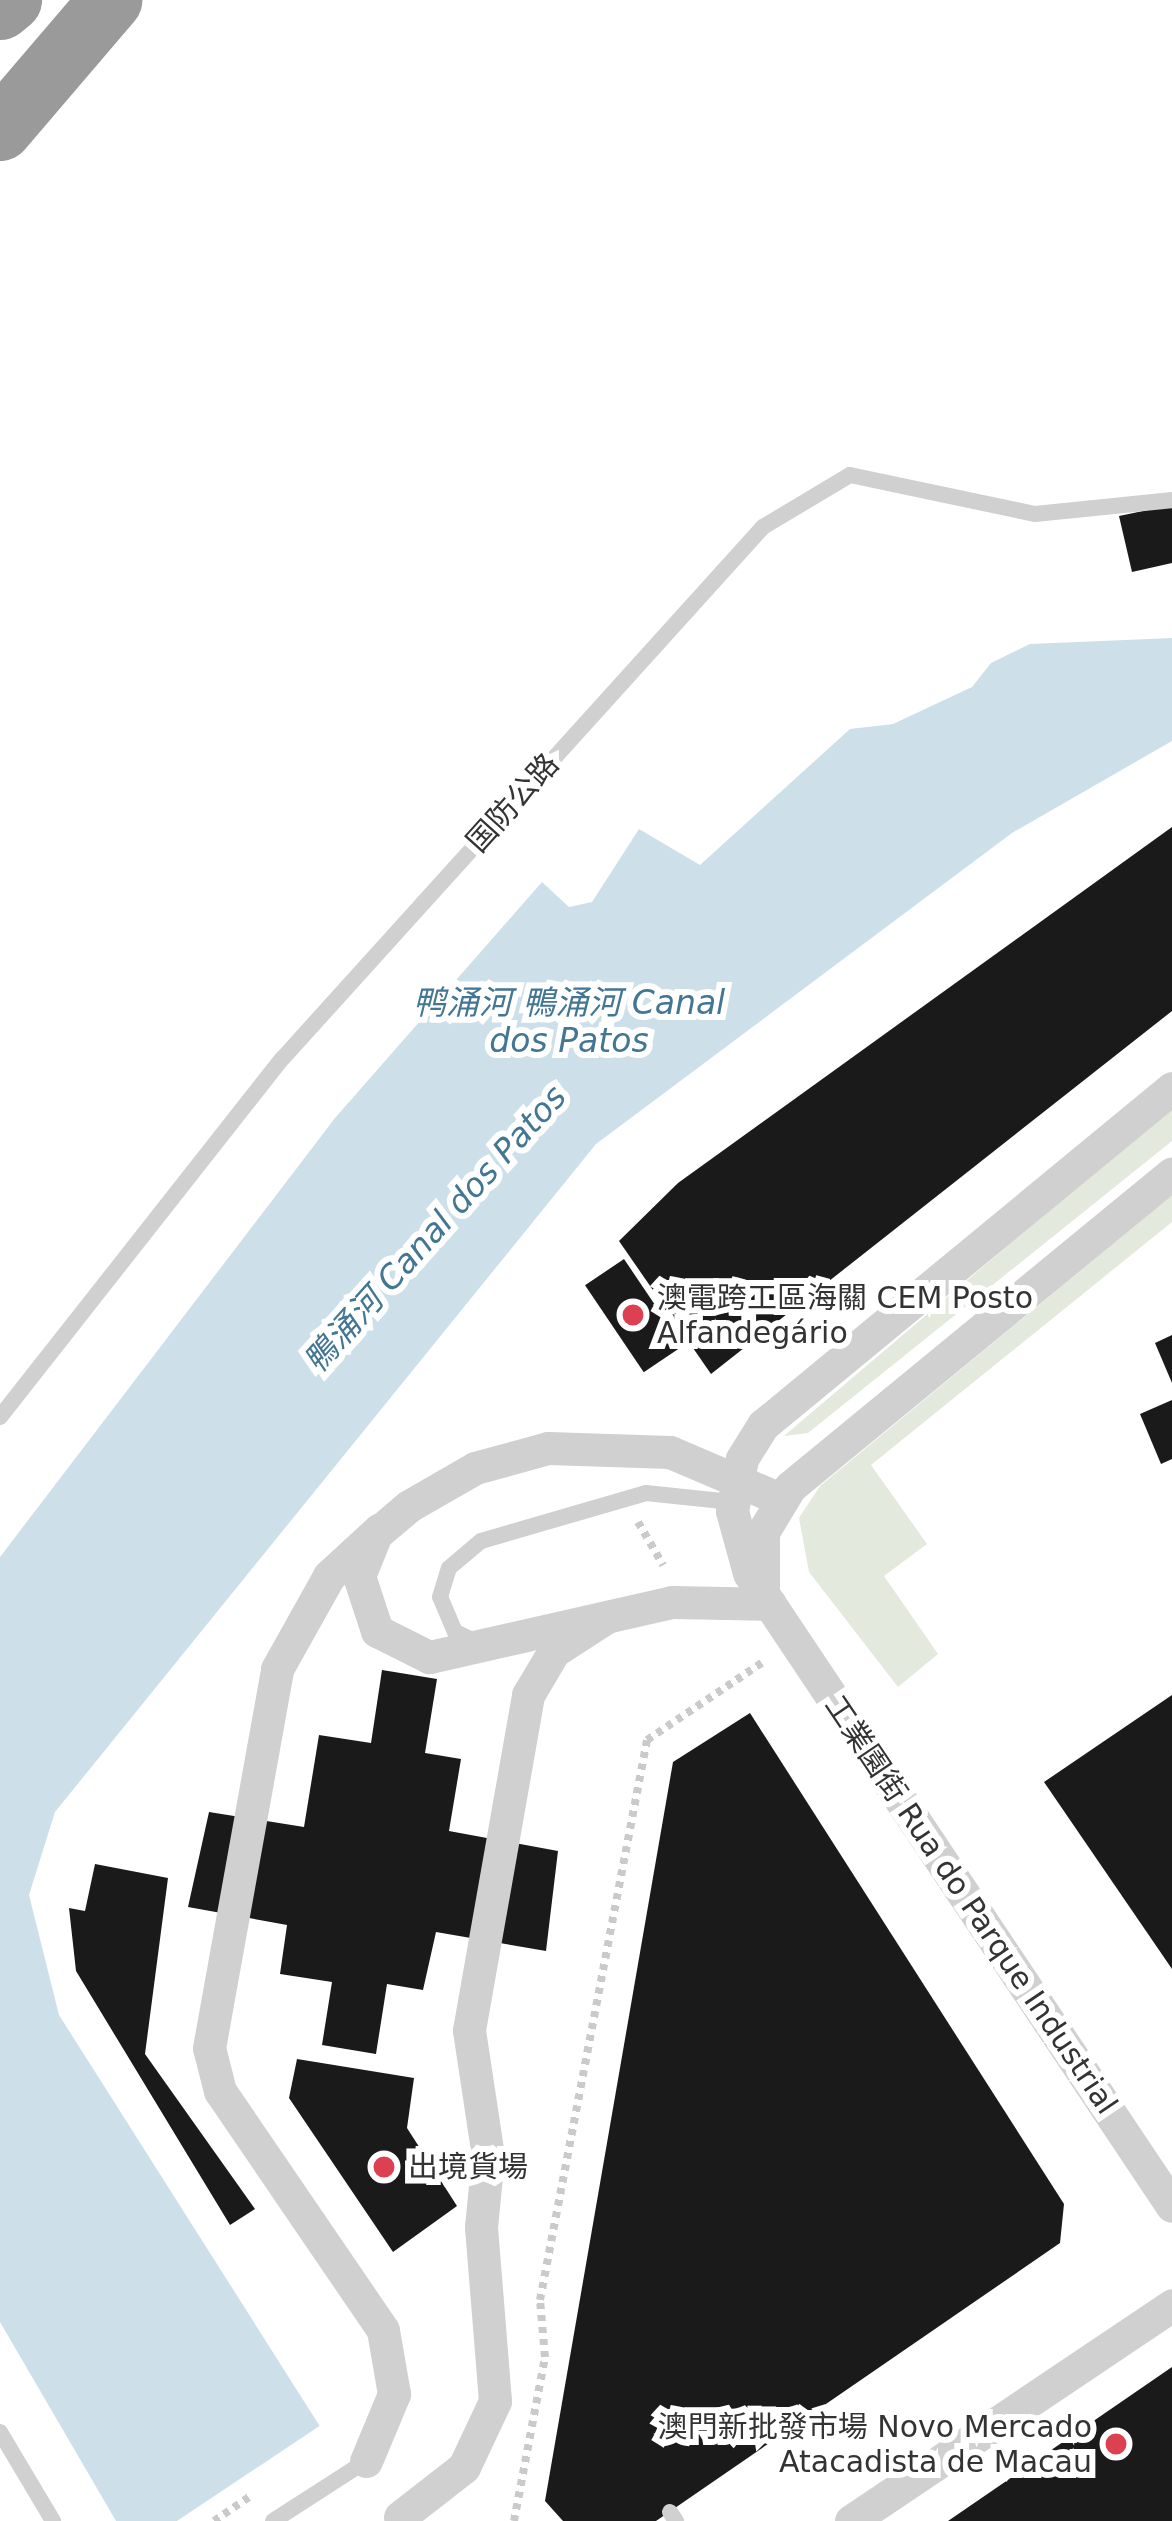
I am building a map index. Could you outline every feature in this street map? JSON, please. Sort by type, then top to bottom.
[{"type":"highway","points":[[0,8],[10,0]]},
{"type":"highway","points":[[0,129],[110,0]]},
{"type":"street","points":[[734,1488],[772,1416],[1172,1088]]},
{"type":"street","points":[[366,2461],[394,2395],[383,2330],[220,2091],[209,2048],[272,1683],[311,1600],[380,1529],[475,1468],[564,1445],[655,1449],[734,1488],[780,1499],[1172,1173]]},
{"type":"street","name":"工業園街 Rua do Parque Industrial","points":[[734,1488],[742,1562],[1172,2206]]},
{"type":"street","name":"工業園街 Rua do Parque Industrial","points":[[770,1604],[760,1546],[780,1499]]},
{"type":"street","points":[[380,1529],[359,1576],[382,1636],[429,1657],[672,1602],[770,1604]]},
{"type":"street","points":[[397,2519],[464,2467],[496,2401],[481,2227],[488,2156],[470,2030],[528,1695],[554,1651],[607,1617]]},
{"type":"street","points":[[851,2521],[1172,2305]]},
{"type":"lane","name":"国防公路","points":[[0,1418],[283,1058],[763,527],[850,476],[1035,514],[1172,500]]},
{"type":"lane","points":[[497,1643],[472,1642],[447,1622],[441,1585],[453,1562],[493,1535],[634,1496],[734,1488]]},
{"type":"lane","points":[[0,2432],[52,2521]]},
{"type":"lane","points":[[273,2521],[366,2461]]},
{"type":"path","points":[[634,1496],[672,1602]]},
{"type":"path","points":[[514,2521],[545,2357],[539,2300],[647,1740],[794,1642]]},
{"type":"shaded area","points":[[1172,1106],[1172,1141],[808,1433],[784,1436]]},
{"type":"shaded area","points":[[1172,1195],[1172,1222],[871,1465],[927,1544],[884,1576],[938,1654],[898,1687],[809,1572],[799,1518],[820,1486]]},
{"type":"water","name":"鸭涌河 鴨涌河 Canal dos Patos","points":[[1172,638],[1172,741],[1012,833],[596,1144],[55,1812],[29,1895],[59,2015],[380,2521],[116,2521],[0,2322],[0,1557],[335,1118],[542,882],[569,907],[592,902],[639,829],[700,865],[850,729],[893,724],[972,687],[991,663],[1030,644]]},
{"type":"pier","points":[[321,2425],[386,2521],[177,2521]]},
{"type":"building","points":[[1172,505],[1172,563],[1132,572],[1119,516]]},
{"type":"building","points":[[1172,827],[1172,1011],[711,1374],[619,1241],[678,1183]]},
{"type":"building","name":"澳電跨工區海關 CEM Posto Alfandegário","points":[[624,1259],[683,1346],[644,1372],[585,1285]]},
{"type":"building","points":[[1172,1335],[1172,1383],[1155,1343]]},
{"type":"building","points":[[1172,1400],[1172,1459],[1161,1464],[1140,1414]]},
{"type":"building","points":[[382,1670],[437,1679],[425,1753],[461,1759],[449,1831],[558,1851],[546,1951],[436,1932],[423,1990],[387,1984],[376,2054],[322,2045],[332,1982],[280,1974],[287,1925],[188,1907],[209,1812],[304,1827],[319,1735],[371,1743]]},
{"type":"building","points":[[1172,1695],[1172,1969],[1044,1782]]},
{"type":"building","points":[[750,1713],[1064,2204],[1060,2243],[656,2521],[563,2521],[545,2501],[673,1762]]},
{"type":"building","points":[[95,1864],[168,1878],[145,2054],[255,2209],[230,2225],[76,1971],[69,1908],[85,1911]]},
{"type":"building","name":"出境貨場","points":[[297,2059],[414,2078],[407,2128],[457,2206],[393,2252],[289,2098]]},
{"type":"building","name":"澳門新批發市場 Novo Mercado Atacadista de Macau","points":[[1172,2367],[1172,2521],[948,2521]]},
{"type":"place","name":"澳電跨工區海關 CEM Posto Alfandegário","points":[[633,1315]]},
{"type":"place","name":"出境貨場","points":[[384,2167]]},
{"type":"place","name":"澳門新批發市場 Novo Mercado Atacadista de Macau","points":[[1116,2444]]},
{"type":"water label","name":"鴨涌河 Canal dos Patos","points":[[435,1229]]}]
